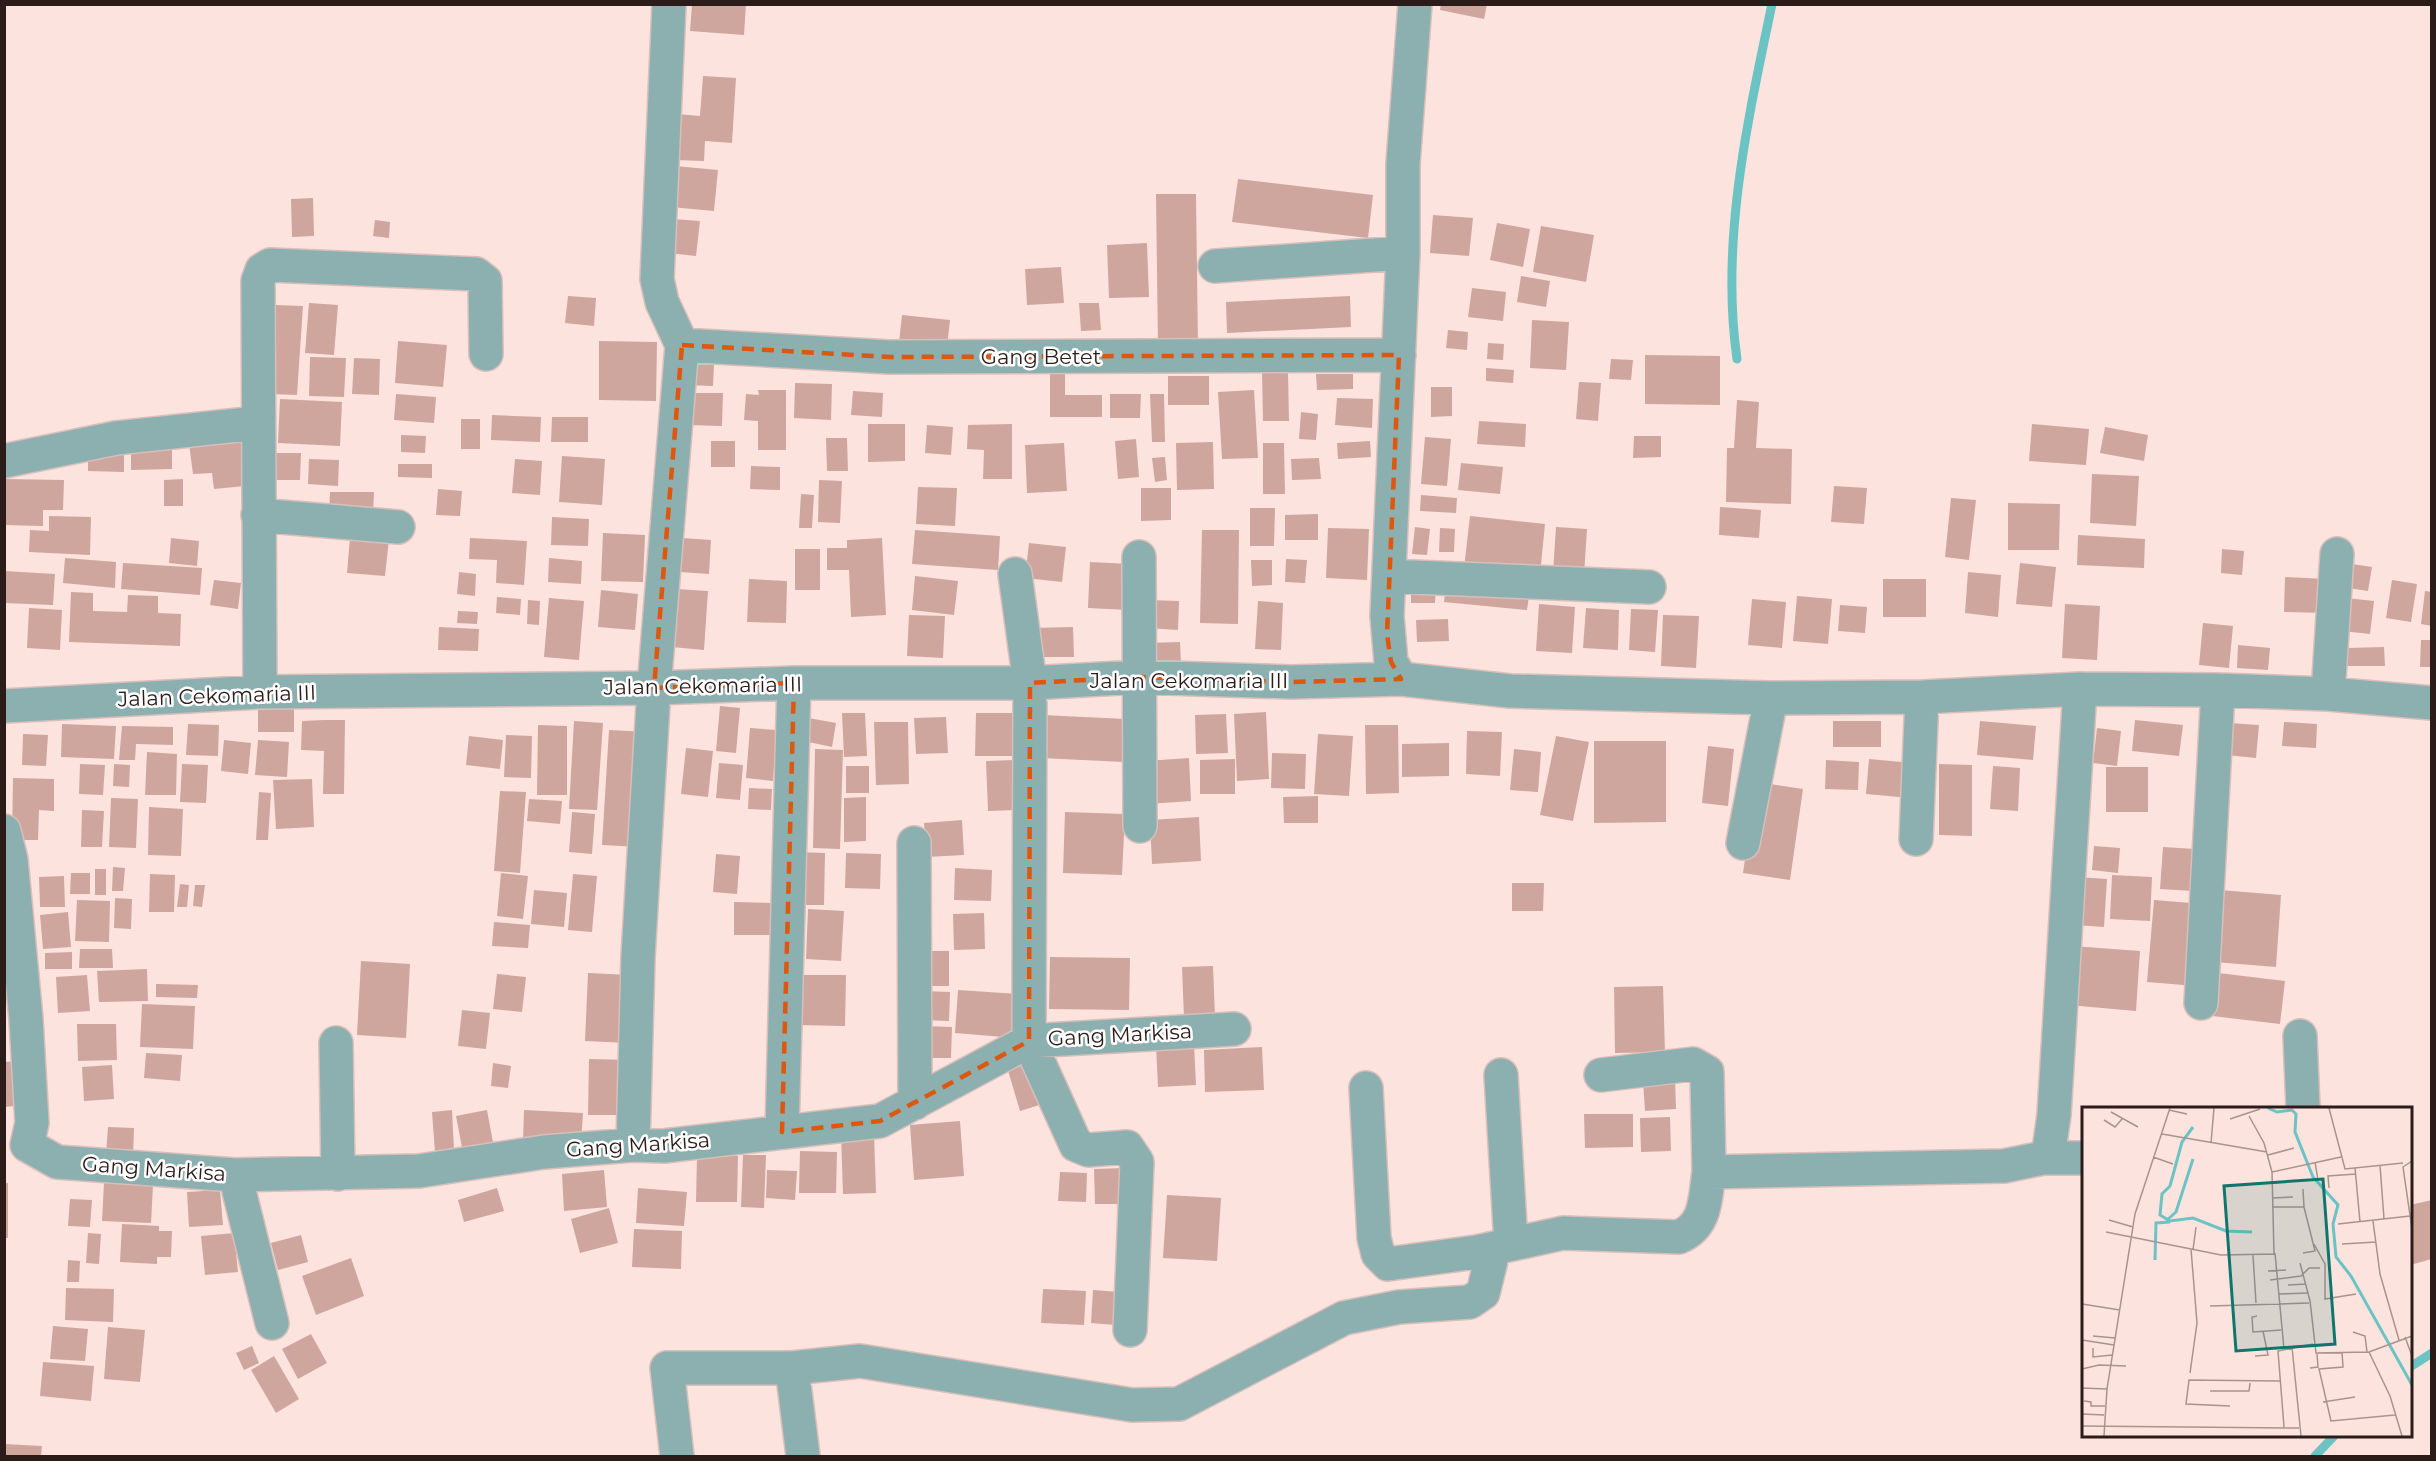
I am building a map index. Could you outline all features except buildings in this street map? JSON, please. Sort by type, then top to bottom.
[{"type":"street","points":[[633,1144],[638,957],[654,688],[669,533],[682,345],[662,302],[657,279],[669,4]]},
{"type":"street","points":[[1401,679],[1391,662],[1387,634],[1403,253],[1402,179],[1415,4]]},
{"type":"street","points":[[1215,266],[1403,253]]},
{"type":"street","points":[[260,692],[258,281],[262,270],[270,265],[476,274],[485,281],[486,354]]},
{"type":"street","name":"Gang Betet","points":[[682,345],[888,357],[1399,355]]},
{"type":"street","points":[[4,461],[116,438],[258,423]]},
{"type":"street","points":[[258,515],[398,527]]},
{"type":"street","points":[[2328,693],[2337,554]]},
{"type":"street","points":[[1139,557],[1140,826]]},
{"type":"street","points":[[1015,574],[1030,683],[1029,1041],[1076,1145],[1088,1150],[1127,1148],[1137,1162],[1130,1330]]},
{"type":"street","points":[[1389,576],[1649,587]]},
{"type":"street","name":"Jalan Cekomaria III","points":[[4,706],[260,692],[654,688],[794,683],[1030,683],[1138,677],[1291,682],[1401,679],[1510,691],[1771,698],[1922,697],[2080,689],[2218,690],[2328,693],[2432,703]]},
{"type":"street","points":[[783,1132],[794,683]]},
{"type":"street","points":[[2043,1158],[2049,1150],[2054,1115],[2080,689]]},
{"type":"street","points":[[2201,1003],[2218,690]]},
{"type":"street","points":[[1916,839],[1922,697]]},
{"type":"street","points":[[1743,843],[1771,698]]},
{"type":"street","points":[[5,834],[11,860],[31,1093],[32,1124],[16,1150]]},
{"type":"street","points":[[914,843],[915,1103]]},
{"type":"street","name":"Gang Markisa","points":[[16,1150],[57,1162],[235,1175],[419,1172],[544,1152],[633,1144],[664,1146],[880,1120],[1029,1041],[1234,1029]]},
{"type":"street","points":[[2300,1036],[2303,1107]]},
{"type":"street","points":[[336,1043],[338,1174]]},
{"type":"street","points":[[1366,1088],[1374,1238],[1375,1248],[1383,1263],[1502,1246],[1563,1233],[1679,1237],[1694,1228],[1700,1220],[1709,1172],[1707,1072],[1702,1067],[1693,1064],[1601,1075]]},
{"type":"street","points":[[677,1456],[667,1368],[792,1368],[860,1361],[1132,1406],[1179,1404],[1344,1318],[1399,1307],[1470,1302],[1483,1293],[1502,1246],[1501,1075]]},
{"type":"street","points":[[1709,1172],[2004,1166],[2043,1158],[2082,1158]]},
{"type":"street","points":[[235,1175],[272,1323]]},
{"type":"street","points":[[792,1368],[803,1456]]},
{"type":"highlighted area","points":[[682,345],[889,357],[1399,355],[1387,634],[1391,662],[1401,679],[1291,682],[1138,677],[1030,683],[1029,1041],[880,1121],[782,1132],[794,683],[654,688]]},
{"type":"waterway","points":[[1737,359],[1733,315],[1734,225],[1746,136],[1772,4]]},
{"type":"waterway","points":[[2412,1366],[2432,1353]]},
{"type":"waterway","points":[[2315,1456],[2333,1437]]}]
